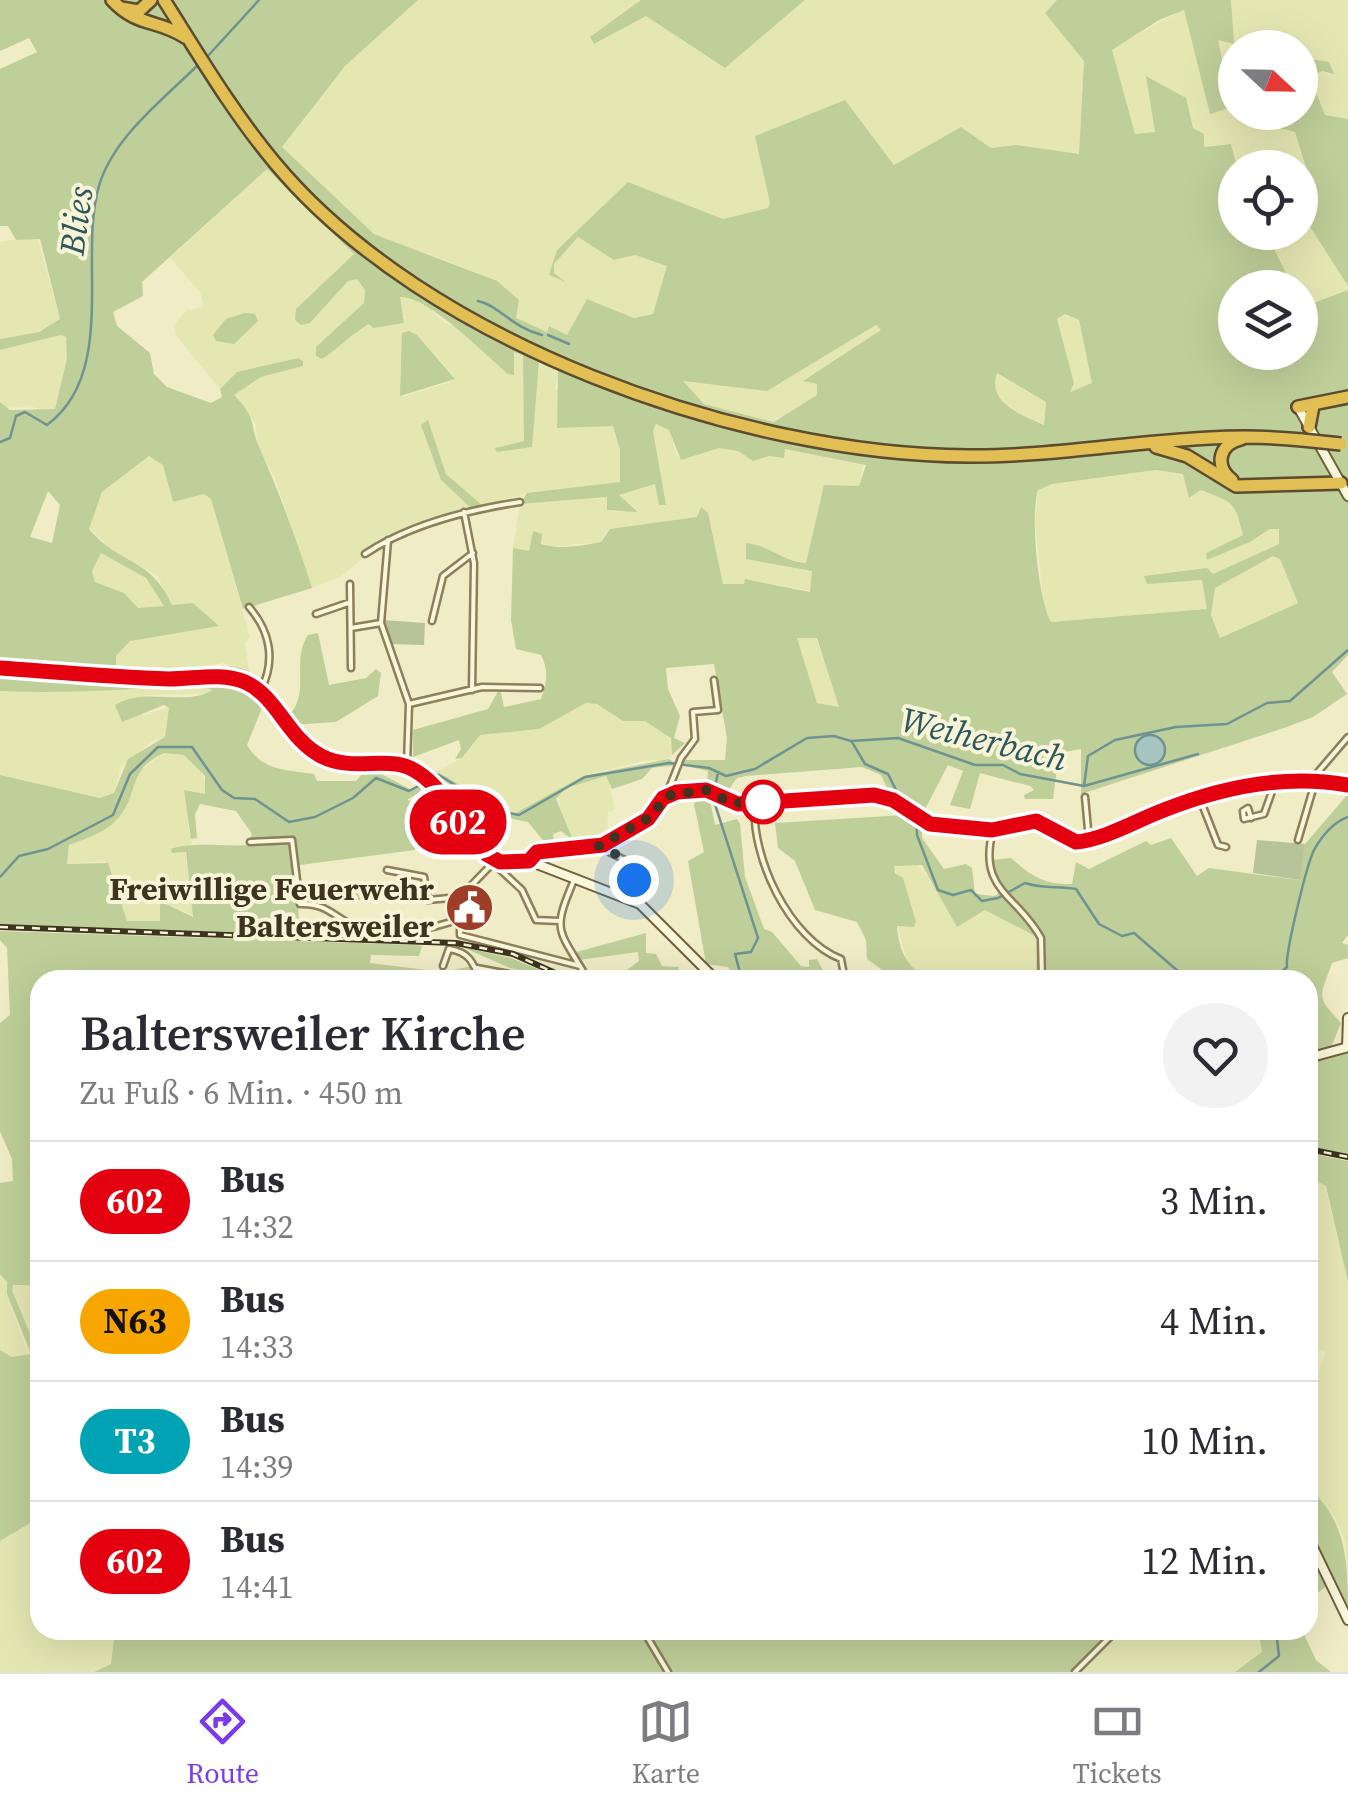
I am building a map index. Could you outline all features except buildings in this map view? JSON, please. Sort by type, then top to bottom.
[{"type":"highway","points":[[116,4],[139,11],[151,0]]},
{"type":"highway","points":[[164,0],[274,163],[332,220],[398,273],[468,316],[631,390],[720,420],[846,447],[973,456],[1207,438],[1295,439],[1344,445]]},
{"type":"highway","points":[[116,4],[135,20],[171,28],[190,40]]},
{"type":"highway","points":[[1299,408],[1348,398]]},
{"type":"highway","points":[[1299,408],[1348,398]]},
{"type":"highway","points":[[1308,427],[1314,406]]},
{"type":"highway","points":[[1295,439],[1232,441],[1220,458],[1222,470],[1230,479],[1245,483],[1339,481]]},
{"type":"highway","points":[[1116,447],[1176,452],[1236,486],[1339,481]]},
{"type":"main road","points":[[1299,408],[1348,496]]},
{"type":"main road","points":[[0,668],[173,679],[228,677],[256,689],[294,736],[320,755],[354,765],[406,766],[427,780],[494,862],[529,861],[640,904],[706,970]]},
{"type":"main road","points":[[1318,1055],[1348,1047],[1348,1021]]},
{"type":"main road","points":[[1318,1557],[1348,1620]]},
{"type":"street","points":[[365,554],[388,540],[464,512],[520,502]]},
{"type":"street","points":[[464,512],[473,553],[472,690]]},
{"type":"street","points":[[388,540],[381,623],[410,704],[406,766]]},
{"type":"street","points":[[432,621],[442,576],[473,553]]},
{"type":"street","points":[[350,584],[351,668]]},
{"type":"street","points":[[316,614],[348,604]]},
{"type":"street","points":[[249,607],[264,626],[269,648],[268,673],[256,689]]},
{"type":"street","points":[[350,628],[381,623]]},
{"type":"street","points":[[529,861],[537,852],[599,846],[652,816],[696,738],[693,712],[718,710],[714,680]]},
{"type":"street","points":[[410,704],[472,690],[540,688]]},
{"type":"street","points":[[1298,840],[1316,780],[1328,758],[1348,737]]},
{"type":"street","points":[[666,796],[714,793],[732,803],[880,796],[920,821],[992,830],[1036,821],[1064,840],[1089,840],[1200,800],[1274,781],[1316,780],[1348,785]]},
{"type":"street","points":[[1251,818],[1265,813],[1274,781]]},
{"type":"street","points":[[1085,798],[1089,840]]},
{"type":"street","points":[[1200,800],[1218,845],[1226,847]]},
{"type":"street","points":[[755,802],[754,830],[773,883],[814,946],[842,961],[843,970]]},
{"type":"street","points":[[992,830],[988,865],[1002,895],[1041,938],[1042,970]]},
{"type":"street","points":[[250,842],[292,840],[300,904],[323,904],[358,928],[427,928],[459,919]]},
{"type":"street","points":[[599,846],[633,864],[640,904]]},
{"type":"street","points":[[387,870],[424,876],[428,900],[460,897],[494,862],[522,890],[536,920],[560,922]]},
{"type":"street","points":[[574,880],[560,922],[564,944],[581,970]]},
{"type":"street","points":[[460,897],[460,936],[580,966]]},
{"type":"street","points":[[443,966],[442,958],[451,949],[467,954],[476,968],[487,970]]},
{"type":"street","points":[[649,1640],[668,1672]]},
{"type":"street","points":[[1075,1672],[1107,1640]]},
{"type":"green space","points":[[0,0],[418,0],[345,66],[282,147],[374,234],[497,281],[519,300],[516,318],[547,332],[549,326],[567,335],[587,299],[634,318],[653,314],[667,266],[635,255],[614,260],[578,237],[554,264],[554,273],[566,282],[549,275],[557,250],[628,182],[723,219],[768,208],[755,136],[845,100],[894,165],[961,127],[991,148],[1016,145],[1079,154],[1084,61],[1045,13],[1057,0],[1231,0],[1233,30],[1218,30],[1218,111],[1210,114],[1184,10],[1159,20],[1112,50],[1135,134],[1155,132],[1146,76],[1186,98],[1193,128],[1204,134],[1204,147],[1231,144],[1233,150],[1218,150],[1218,250],[1274,250],[1284,270],[1218,270],[1218,370],[1318,370],[1318,301],[1348,290],[1348,655],[1332,672],[1347,694],[1313,717],[1287,727],[1081,794],[1081,749],[1059,753],[1053,799],[1025,799],[1024,795],[1034,790],[1030,786],[980,773],[970,809],[950,805],[963,771],[948,765],[921,817],[889,792],[881,775],[862,767],[746,776],[737,778],[724,796],[707,786],[708,771],[682,765],[684,760],[725,760],[727,738],[714,664],[666,668],[668,689],[680,716],[674,738],[685,743],[672,755],[671,738],[645,721],[623,721],[597,704],[586,703],[539,729],[480,735],[462,758],[455,759],[461,749],[459,740],[413,757],[413,730],[488,709],[500,688],[504,707],[541,699],[546,677],[544,661],[541,655],[516,649],[511,620],[513,548],[529,551],[533,531],[542,534],[541,544],[578,546],[601,542],[610,529],[697,517],[701,507],[708,513],[723,584],[744,584],[745,579],[810,592],[812,571],[746,559],[746,543],[806,563],[824,485],[859,486],[866,465],[785,449],[784,458],[769,456],[753,461],[738,451],[719,448],[681,460],[669,430],[656,424],[653,431],[666,505],[659,505],[655,484],[619,495],[638,512],[607,510],[607,497],[520,504],[527,493],[620,482],[620,450],[613,426],[557,428],[558,371],[539,362],[532,447],[497,452],[495,448],[524,441],[523,355],[514,352],[514,375],[508,374],[456,328],[411,299],[400,297],[404,323],[373,328],[369,324],[322,359],[316,356],[316,347],[364,303],[365,290],[357,279],[348,281],[310,323],[301,325],[295,320],[296,309],[354,254],[267,169],[142,282],[143,296],[113,312],[117,326],[150,353],[154,374],[167,387],[211,403],[222,397],[220,389],[237,372],[298,358],[303,361],[303,366],[261,377],[234,395],[250,416],[312,588],[243,609],[211,499],[204,494],[173,502],[163,465],[149,456],[102,492],[89,529],[155,578],[172,605],[193,603],[219,626],[130,641],[116,656],[116,671],[172,674],[222,666],[249,671],[264,703],[247,745],[260,760],[276,768],[314,774],[317,781],[356,781],[362,774],[377,772],[410,789],[424,782],[420,792],[407,800],[415,802],[420,822],[415,850],[300,865],[301,888],[411,881],[410,898],[298,902],[299,922],[424,935],[423,939],[0,925],[0,775],[100,798],[114,793],[128,759],[165,737],[169,708],[164,705],[122,722],[115,705],[139,697],[191,697],[212,690],[202,685],[0,691],[0,402],[10,410],[55,409],[67,358],[66,337],[61,335],[0,350],[0,339],[39,332],[60,319],[40,239],[16,240],[8,226],[0,226],[0,69],[37,52],[29,38],[0,51]],"holes":[[[1065,314],[1079,320],[1092,383],[1070,392],[1074,383],[1057,319]],[[876,325],[881,330],[803,381],[817,384],[817,395],[774,422],[704,404],[683,381],[767,391]],[[997,373],[1046,402],[1044,425],[1008,406],[995,384]],[[1156,470],[1183,474],[1189,498],[1201,490],[1220,498],[1231,504],[1240,524],[1243,535],[1206,553],[1207,560],[1270,529],[1279,529],[1279,544],[1213,574],[1207,568],[1144,576],[1147,584],[1202,580],[1207,609],[1051,622],[1042,595],[1035,518],[1038,490],[1052,484]],[[48,491],[60,505],[52,543],[30,537]],[[101,553],[146,578],[164,606],[138,608],[124,593],[95,582],[92,571]],[[1273,556],[1280,559],[1298,603],[1220,638],[1211,615],[1215,588]],[[797,638],[817,638],[839,707],[817,703]],[[164,753],[184,755],[205,776],[205,794],[184,790],[191,839],[197,838],[195,814],[200,804],[236,811],[252,834],[248,845],[171,849],[172,853],[186,852],[193,917],[160,901],[160,921],[127,921],[108,863],[67,864],[69,845],[102,831],[119,817],[144,767]]]},
{"type":"green space","points":[[418,0],[641,0],[594,44],[646,16],[725,68],[805,0],[1057,0],[1045,13],[1084,60],[1079,155],[1016,145],[991,148],[961,127],[894,165],[845,100],[768,208],[723,219],[628,182],[557,250],[549,275],[566,281],[554,273],[554,264],[577,236],[614,260],[635,255],[668,266],[653,314],[634,318],[588,299],[568,336],[548,326],[547,332],[536,330],[515,318],[473,271],[374,234],[282,147],[345,66]]},
{"type":"green space","points":[[641,0],[805,0],[725,68],[646,16],[594,44],[590,37]]},
{"type":"green space","points":[[1231,0],[1348,0],[1348,119],[1325,115],[1318,97],[1318,73],[1331,76],[1318,61],[1318,30],[1232,30]]},
{"type":"green space","points":[[1184,9],[1211,113],[1218,38],[1218,130],[1287,130],[1295,132],[1301,150],[1233,150],[1231,144],[1203,147],[1148,77],[1155,133],[1135,135],[1111,49]]},
{"type":"green space","points":[[1318,60],[1329,62],[1334,74],[1318,73]]},
{"type":"green space","points":[[1318,97],[1325,115],[1348,119],[1348,286],[1318,239],[1318,150],[1301,150],[1295,132],[1287,130],[1318,130]]},
{"type":"green space","points":[[267,169],[354,254],[310,323],[348,281],[357,279],[365,290],[364,303],[330,354],[343,339],[369,324],[406,319],[398,304],[400,297],[408,296],[431,309],[443,322],[523,355],[525,441],[497,452],[532,447],[536,378],[541,362],[558,371],[555,388],[613,426],[620,450],[621,482],[527,493],[483,506],[446,474],[428,421],[441,480],[472,509],[386,539],[341,576],[312,588],[276,481],[259,448],[255,423],[234,395],[261,377],[303,366],[303,361],[298,358],[237,372],[220,389],[178,338],[173,326],[187,310],[204,307],[200,292],[170,258]],"holes":[[[417,335],[454,376],[450,382],[402,397]]]},
{"type":"green space","points":[[1318,229],[1348,290],[1318,301],[1318,270],[1284,270],[1274,250],[1318,250]]},
{"type":"green space","points":[[37,236],[60,320],[39,332],[0,339],[0,242]]},
{"type":"green space","points":[[255,314],[258,321],[234,344],[216,341],[213,335],[226,319]]},
{"type":"green space","points":[[1065,314],[1079,320],[1092,383],[1069,393],[1074,383],[1057,319]]},
{"type":"green space","points":[[876,325],[882,330],[817,383],[818,395],[788,416],[775,418],[775,422],[704,404],[682,381],[767,391]]},
{"type":"green space","points":[[402,333],[417,335],[455,379],[400,396]]},
{"type":"green space","points":[[66,337],[67,358],[55,408],[46,412],[31,406],[6,408],[0,402],[0,350]]},
{"type":"green space","points":[[996,373],[1046,402],[1045,425],[1011,410],[998,398],[993,387]]},
{"type":"green space","points":[[428,420],[446,474],[483,506],[472,509],[441,480],[421,425]]},
{"type":"green space","points":[[657,424],[670,430],[677,457],[719,447],[738,451],[753,461],[769,456],[781,458],[785,449],[864,463],[859,486],[822,493],[806,563],[774,555],[746,559],[812,570],[812,591],[745,579],[745,584],[723,584],[708,513],[698,510],[698,517],[606,531],[601,542],[546,547],[533,531],[529,551],[513,548],[520,504],[608,497],[607,510],[638,510],[618,495],[655,484],[653,431]]},
{"type":"green space","points":[[149,456],[163,465],[173,502],[204,494],[211,499],[250,637],[245,643],[249,671],[223,663],[166,674],[0,664],[15,570],[85,583],[75,611],[174,616],[158,576],[112,550],[89,528],[102,492]]},
{"type":"green space","points":[[1156,470],[1183,474],[1190,498],[1201,490],[1232,500],[1236,507],[1243,535],[1206,553],[1207,560],[1270,529],[1279,529],[1279,544],[1213,575],[1198,571],[1206,583],[1208,609],[1051,622],[1044,607],[1035,522],[1038,490],[1052,484]]},
{"type":"green space","points":[[101,553],[146,578],[165,606],[140,611],[124,593],[95,582],[92,571]]},
{"type":"green space","points":[[1273,556],[1280,559],[1299,602],[1220,638],[1211,614],[1214,588]]},
{"type":"green space","points":[[383,620],[425,623],[424,645],[389,644]]},
{"type":"green space","points":[[318,633],[329,685],[366,678],[376,669],[381,673],[378,696],[336,722],[292,725],[288,716],[299,697],[303,645],[308,635]]},
{"type":"green space","points":[[797,638],[816,638],[841,707],[817,703]]},
{"type":"green space","points":[[0,671],[108,678],[111,688],[202,685],[212,690],[203,694],[144,695],[143,716],[169,707],[165,737],[152,741],[121,767],[114,793],[101,798],[0,775]]},
{"type":"green space","points":[[586,703],[597,704],[623,721],[645,721],[661,729],[671,738],[672,755],[665,761],[647,760],[583,776],[514,814],[498,810],[436,772],[462,758],[480,735],[539,729]]},
{"type":"green space","points":[[164,753],[184,755],[195,761],[208,788],[205,794],[197,793],[188,827],[192,844],[171,849],[172,853],[185,852],[194,916],[160,901],[160,921],[127,921],[105,861],[67,864],[69,845],[107,828],[127,802],[136,774]]},
{"type":"green space","points":[[669,759],[678,765],[652,768],[642,779],[612,789],[606,776],[566,788],[556,799],[573,840],[561,831],[553,834],[554,843],[546,844],[528,822],[494,815],[445,781],[429,776],[436,772],[494,808],[514,814],[583,776]]},
{"type":"green space","points":[[608,777],[615,810],[608,812],[607,837],[575,844],[562,819],[558,794],[586,780]]},
{"type":"green space","points":[[701,794],[709,796],[715,825],[737,819],[745,877],[764,929],[772,932],[801,966],[809,967],[809,960],[817,959],[823,970],[730,970],[706,964],[688,861],[704,852],[694,804]]},
{"type":"green space","points":[[1348,794],[1348,935],[1342,943],[1348,945],[1348,958],[1332,963],[1322,996],[1341,1023],[1327,1057],[1348,1051],[1348,1156],[1318,1149],[1318,970],[1036,970],[1037,937],[985,910],[957,927],[922,865],[894,866],[895,873],[903,878],[916,922],[914,927],[897,926],[900,943],[916,970],[882,970],[867,959],[866,940],[857,922],[815,910],[795,861],[778,848],[775,823],[904,815],[922,826],[922,838],[944,869],[966,864],[972,868],[975,894],[994,896],[1002,892],[990,860],[1011,858],[1039,878],[1072,884],[1076,862],[1089,869],[1146,841],[1151,845],[1171,838],[1197,876],[1209,868],[1299,880],[1305,844]]},
{"type":"green space","points":[[1257,840],[1305,844],[1300,880],[1253,873]]},
{"type":"green space","points":[[915,862],[963,923],[985,910],[1038,937],[1036,970],[916,970],[908,964],[897,925],[916,922],[894,866]]},
{"type":"green space","points":[[0,931],[416,945],[422,946],[419,956],[371,955],[370,963],[427,970],[30,970],[30,1285],[13,1285],[12,1290],[30,1334],[30,1352],[7,1294],[7,1282],[0,1274],[0,1183],[13,1181],[12,1159],[0,1131],[0,1023],[10,1015],[7,948],[0,940]]},
{"type":"green space","points":[[646,933],[646,953],[656,954],[662,966],[679,967],[628,970],[639,961],[638,952],[579,960],[573,953]]},
{"type":"green space","points":[[462,947],[511,958],[540,970],[510,968]]},
{"type":"green space","points":[[1318,1155],[1348,1161],[1348,1282],[1326,1186],[1318,1182]]},
{"type":"green space","points":[[1318,1181],[1325,1186],[1348,1282],[1348,1581],[1345,1540],[1335,1517],[1318,1499],[1318,1376],[1326,1352],[1319,1349]]},
{"type":"green space","points":[[0,1274],[8,1282],[7,1294],[29,1357],[12,1357],[0,1350]]},
{"type":"green space","points":[[13,1285],[30,1285],[30,1334]]},
{"type":"green space","points":[[0,1350],[12,1357],[30,1354],[30,1523],[0,1541]]},
{"type":"green space","points":[[1318,1498],[1331,1515],[1343,1546],[1348,1616],[1332,1582],[1318,1592]]},
{"type":"green space","points":[[30,1523],[30,1640],[114,1640],[111,1664],[94,1672],[0,1672],[0,1541]]},
{"type":"green space","points":[[114,1640],[1109,1640],[1079,1672],[94,1672],[111,1664]]},
{"type":"green space","points":[[1109,1640],[1260,1640],[1263,1652],[1235,1672],[1079,1672]]},
{"type":"green space","points":[[1260,1640],[1307,1640],[1316,1660],[1331,1672],[1235,1672],[1262,1652]]},
{"type":"water","points":[[1150,735],[1164,744],[1165,750],[1156,764],[1150,765],[1136,756],[1135,750],[1144,736]]},
{"type":"waterway","name":"Blies","points":[[206,58],[259,0]]},
{"type":"waterway","name":"Blies","points":[[0,442],[10,438],[16,416],[25,412],[47,425],[69,403],[82,376],[89,345],[94,214],[99,186],[128,135],[200,63]]},
{"type":"waterway","points":[[478,301],[542,335]]},
{"type":"waterway","points":[[548,335],[569,344]]},
{"type":"waterway","name":"Weiherbach","points":[[0,877],[19,856],[48,849],[113,815],[130,774],[158,747],[192,747],[222,790],[234,798],[255,799],[289,822],[315,817],[353,798],[376,778],[409,791],[439,775],[495,810],[519,815],[585,777],[669,763],[709,768],[726,776],[755,769],[807,738],[834,736],[851,741],[898,738],[975,765],[1003,765],[1020,774],[1084,786],[1088,756],[1115,740],[1176,727],[1227,724],[1267,703],[1290,701],[1348,650]]},
{"type":"waterway","points":[[852,742],[865,764],[888,774],[896,790],[916,811],[917,835],[938,890],[953,895],[971,890],[982,901],[998,898],[1025,883],[1076,889],[1099,924],[1122,936],[1134,933],[1177,970]]},
{"type":"waterway","points":[[1084,786],[1198,754]]},
{"type":"waterway","points":[[718,772],[713,798],[758,938],[751,952],[735,954],[739,970]]},
{"type":"waterway","points":[[1284,970],[1314,850],[1329,830],[1348,817]]},
{"type":"waterway","points":[[1259,1672],[1279,1656],[1277,1640]]},
{"type":"railway","points":[[0,927],[456,943],[513,954],[549,970]]},
{"type":"railway","points":[[1318,1151],[1348,1157]]},
{"type":"bus line","name":"602","points":[[0,668],[173,679],[221,676],[244,682],[265,697],[294,736],[320,755],[342,763],[397,764],[419,772],[486,854],[500,862],[529,861],[537,852],[554,849],[599,846],[652,816],[666,796],[686,790],[706,790],[738,804],[874,795],[893,800],[930,824],[998,830],[1036,821],[1064,840],[1081,842],[1182,804],[1274,781],[1297,778],[1348,785]]},
{"type":"place","name":"Freiwillige Feuerwehr Baltersweiler","points":[[469,907]]},
{"type":"route","points":[[634,880],[631,862],[608,854],[599,846],[652,816],[666,796],[706,790],[732,803],[763,802]]}]
